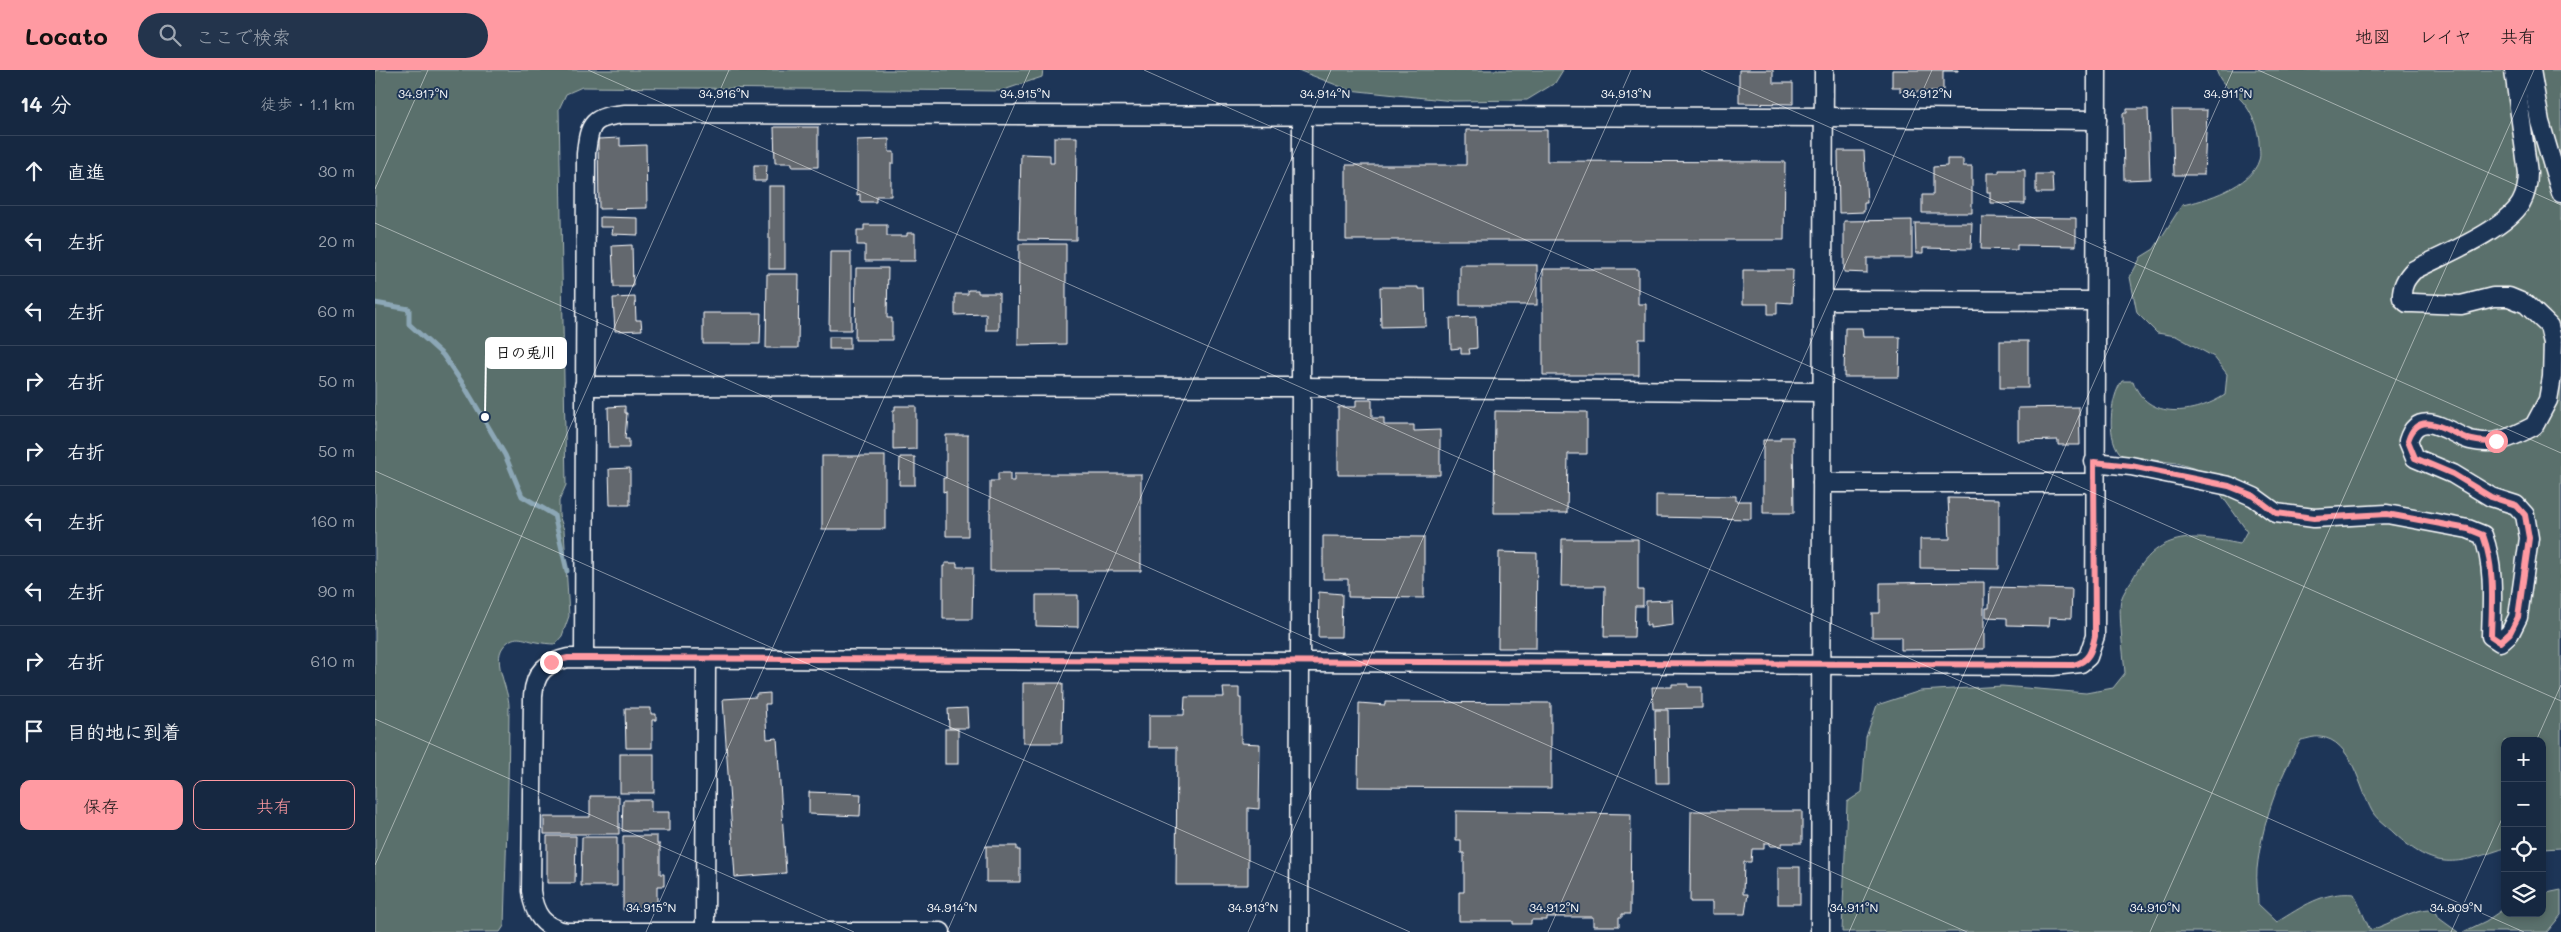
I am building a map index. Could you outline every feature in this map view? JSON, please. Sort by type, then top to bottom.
[{"type":"street","points":[[1820,932],[1822,665],[1821,392],[1824,70]]},
{"type":"street","points":[[941,932],[567,932],[537,925],[531,891],[534,685],[544,666],[568,658],[706,660],[1300,660],[2053,666],[2081,663],[2088,657],[2095,636],[2094,462],[2097,70]]},
{"type":"street","points":[[2094,462],[2131,466],[2229,486],[2254,496],[2276,513],[2314,518],[2387,514],[2420,518],[2476,532],[2483,535],[2490,554],[2493,577],[2491,636],[2500,642],[2506,638],[2518,617],[2529,538],[2525,515],[2516,505],[2491,497],[2453,474],[2415,458],[2408,441],[2415,429],[2421,425],[2437,424],[2471,440],[2488,442],[2534,426],[2548,400],[2552,377],[2552,334],[2549,326],[2526,304],[2509,297],[2493,297],[2461,305],[2407,303],[2402,298],[2401,292],[2406,277],[2414,270],[2504,221],[2521,203],[2528,185],[2528,174],[2514,70]]},
{"type":"street","points":[[2531,70],[2540,122],[2561,193]]},
{"type":"street","points":[[584,658],[586,154],[589,130],[594,121],[603,116],[625,114],[1824,117],[2097,120]]},
{"type":"street","points":[[1299,932],[1303,387],[1302,117]]},
{"type":"street","points":[[1823,300],[2096,302]]},
{"type":"street","points":[[584,386],[1303,387],[1821,392]]},
{"type":"street","points":[[1822,483],[2094,483]]},
{"type":"street","points":[[705,932],[706,660]]},
{"type":"green space","points":[[375,70],[1043,70],[1042,77],[1001,91],[582,87],[566,94],[559,109],[566,485],[559,501],[559,515],[564,530],[569,616],[562,636],[555,644],[515,638],[503,647],[500,653],[500,668],[509,706],[504,926],[500,932],[375,932]]},
{"type":"green space","points":[[1298,70],[1563,70],[1555,83],[1527,100],[1453,101],[1349,90]]},
{"type":"green space","points":[[2216,70],[2561,70],[2561,848],[2546,849],[2546,737],[2501,737],[2501,849],[2459,861],[2446,861],[2422,854],[2408,845],[2379,820],[2372,811],[2353,767],[2340,746],[2331,740],[2315,737],[2301,740],[2285,770],[2272,802],[2259,852],[2257,873],[2258,904],[2277,922],[2313,901],[2332,895],[2354,894],[2370,930],[2418,911],[2434,909],[2440,919],[2458,932],[1842,932],[1847,802],[1862,792],[1866,737],[1877,705],[1920,691],[2002,686],[2086,693],[2113,688],[2125,673],[2121,600],[2142,564],[2153,552],[2165,544],[2177,540],[2191,538],[2240,544],[2247,531],[2205,472],[2177,463],[2123,456],[2117,449],[2114,441],[2111,419],[2112,408],[2122,381],[2133,381],[2140,394],[2149,403],[2160,408],[2173,410],[2200,407],[2225,395],[2227,374],[2214,357],[2176,336],[2157,333],[2137,313],[2130,277],[2141,257],[2154,249],[2182,205],[2214,196],[2237,185],[2255,169],[2259,160],[2260,153],[2256,125],[2243,102],[2218,76]]},
{"type":"green space","points":[[2561,890],[2561,915],[2547,932],[2463,932],[2486,921],[2501,911],[2501,917],[2546,917],[2546,893]]},
{"type":"building","points":[[1739,70],[1773,70],[1773,83],[1793,83],[1793,104],[1739,103]]},
{"type":"building","points":[[1892,70],[1958,71],[1943,71],[1943,92],[1900,92],[1900,87],[1892,87]]},
{"type":"building","points":[[2127,109],[2148,109],[2150,179],[2124,180],[2123,113],[2127,113]]},
{"type":"building","points":[[2172,110],[2207,110],[2204,175],[2174,175]]},
{"type":"building","points":[[774,127],[818,127],[818,167],[792,167],[792,163],[775,163]]},
{"type":"building","points":[[1466,130],[1547,130],[1547,161],[1785,162],[1784,240],[1346,240],[1346,165],[1466,165]]},
{"type":"building","points":[[1054,137],[1077,137],[1076,240],[1019,239],[1021,154],[1050,155],[1050,163],[1054,163]]},
{"type":"building","points":[[620,138],[620,146],[646,145],[647,208],[599,209],[598,139]]},
{"type":"building","points":[[889,139],[889,152],[894,152],[894,163],[891,163],[891,196],[876,196],[876,202],[860,202],[860,194],[857,195],[857,140]]},
{"type":"building","points":[[1838,151],[1864,151],[1867,203],[1864,203],[1864,212],[1839,213]]},
{"type":"building","points":[[1947,159],[1963,159],[1963,166],[1972,166],[1972,213],[1922,213],[1922,195],[1933,195],[1933,167],[1947,166]]},
{"type":"building","points":[[754,165],[767,165],[766,181],[754,181]]},
{"type":"building","points":[[1999,170],[2025,170],[2025,204],[1990,203],[1990,192],[1987,192],[1987,173],[1999,173]]},
{"type":"building","points":[[2036,174],[2052,174],[2053,193],[2036,193]]},
{"type":"building","points":[[769,186],[785,186],[785,269],[769,269]]},
{"type":"building","points":[[600,217],[638,218],[638,235],[612,234],[613,227],[600,227]]},
{"type":"building","points":[[1982,217],[2076,218],[2076,246],[2017,245],[2017,250],[1981,249]]},
{"type":"building","points":[[1912,220],[1912,258],[1867,258],[1867,273],[1844,272],[1844,221]]},
{"type":"building","points":[[1915,223],[1972,223],[1971,249],[1923,248],[1923,253],[1916,253]]},
{"type":"building","points":[[864,225],[887,225],[887,236],[907,236],[907,233],[915,233],[915,261],[865,261],[865,245],[857,245],[857,230],[864,230]]},
{"type":"building","points":[[1019,244],[1066,244],[1066,344],[1018,345]]},
{"type":"building","points":[[632,245],[633,287],[614,287],[612,246]]},
{"type":"building","points":[[830,252],[851,252],[851,330],[829,330]]},
{"type":"building","points":[[1460,265],[1537,265],[1537,305],[1460,305]]},
{"type":"building","points":[[856,268],[888,268],[887,318],[892,318],[892,340],[855,340]]},
{"type":"building","points":[[1543,269],[1638,269],[1638,304],[1646,304],[1646,339],[1639,339],[1639,375],[1543,375]]},
{"type":"building","points":[[1743,270],[1793,270],[1792,303],[1777,302],[1777,314],[1768,314],[1768,304],[1743,304]]},
{"type":"building","points":[[767,274],[799,274],[798,348],[766,348]]},
{"type":"building","points":[[1380,287],[1418,287],[1418,289],[1425,289],[1426,326],[1381,327]]},
{"type":"building","points":[[968,290],[978,290],[978,293],[999,293],[999,330],[986,330],[986,314],[955,315],[955,294],[968,294]]},
{"type":"building","points":[[635,297],[636,320],[641,320],[642,330],[615,331],[613,298]]},
{"type":"building","points":[[703,313],[761,313],[760,344],[703,344]]},
{"type":"building","points":[[1476,317],[1477,348],[1469,349],[1470,354],[1461,354],[1461,348],[1451,349],[1450,318]]},
{"type":"building","points":[[1845,328],[1862,328],[1863,337],[1900,337],[1899,377],[1844,377]]},
{"type":"building","points":[[829,337],[850,337],[850,349],[829,349]]},
{"type":"building","points":[[2000,341],[2028,341],[2028,388],[2000,388]]},
{"type":"building","points":[[1356,400],[1372,400],[1372,418],[1384,418],[1384,425],[1414,425],[1414,431],[1440,430],[1440,475],[1338,475],[1338,407],[1356,407]]},
{"type":"building","points":[[625,406],[625,413],[627,413],[625,439],[629,439],[629,448],[609,448],[608,407]]},
{"type":"building","points":[[895,406],[916,406],[916,449],[893,450],[893,410],[895,410]]},
{"type":"building","points":[[2079,407],[2080,445],[2058,445],[2058,440],[2018,441],[2018,408]]},
{"type":"building","points":[[1495,411],[1587,412],[1587,454],[1568,454],[1567,513],[1494,513]]},
{"type":"building","points":[[946,435],[968,435],[968,536],[946,536],[946,491],[943,492],[943,478],[946,478]]},
{"type":"building","points":[[1780,437],[1793,437],[1794,513],[1763,513],[1763,440],[1780,440]]},
{"type":"building","points":[[822,456],[885,456],[885,529],[822,529]]},
{"type":"building","points":[[900,457],[915,457],[915,485],[899,485]]},
{"type":"building","points":[[630,468],[630,505],[610,505],[609,469]]},
{"type":"building","points":[[998,473],[1010,473],[1010,481],[1014,481],[1014,474],[1141,474],[1141,571],[990,571],[990,481],[998,481]]},
{"type":"building","points":[[1656,495],[1736,496],[1736,501],[1751,501],[1751,519],[1656,517]]},
{"type":"building","points":[[1948,498],[1999,499],[1999,569],[1920,568],[1920,539],[1950,539]]},
{"type":"building","points":[[1323,536],[1424,537],[1424,598],[1348,597],[1348,579],[1323,579]]},
{"type":"building","points":[[1562,539],[1638,539],[1638,590],[1643,590],[1643,606],[1635,606],[1634,637],[1604,637],[1605,586],[1561,586]]},
{"type":"building","points":[[1499,552],[1537,553],[1536,648],[1498,648]]},
{"type":"building","points":[[945,563],[957,563],[957,567],[973,567],[972,619],[943,619],[943,566],[945,566]]},
{"type":"building","points":[[1984,582],[1984,649],[1901,650],[1901,637],[1872,637],[1872,613],[1880,613],[1880,583]]},
{"type":"building","points":[[1990,587],[2072,589],[2071,618],[2050,617],[2049,626],[2007,625],[2007,618],[1986,617],[1986,608],[1989,608]]},
{"type":"building","points":[[1319,592],[1342,594],[1341,637],[1318,637]]},
{"type":"building","points":[[1036,595],[1078,595],[1078,627],[1036,626]]},
{"type":"building","points":[[1672,600],[1673,625],[1650,628],[1650,625],[1646,625],[1646,601]]},
{"type":"building","points":[[1023,683],[1063,683],[1062,743],[1023,743]]},
{"type":"building","points":[[1672,684],[1688,684],[1688,687],[1702,687],[1702,708],[1653,709],[1652,687],[1672,687]]},
{"type":"building","points":[[1223,688],[1239,688],[1239,698],[1241,698],[1241,743],[1260,744],[1259,809],[1248,808],[1248,885],[1176,885],[1177,747],[1149,747],[1149,715],[1184,715],[1185,697],[1224,697]]},
{"type":"building","points":[[770,693],[770,704],[765,704],[767,739],[777,738],[786,873],[735,877],[723,699],[756,697],[756,694]]},
{"type":"building","points":[[1385,702],[1551,703],[1551,788],[1358,787],[1359,703],[1385,705]]},
{"type":"building","points":[[625,708],[651,708],[651,714],[656,714],[656,720],[652,720],[652,748],[626,748]]},
{"type":"building","points":[[967,708],[968,728],[949,728],[948,709]]},
{"type":"building","points":[[1655,710],[1668,710],[1669,783],[1656,783]]},
{"type":"building","points":[[945,729],[958,729],[958,764],[945,764]]},
{"type":"building","points":[[620,754],[654,754],[654,793],[620,793]]},
{"type":"building","points":[[809,792],[861,794],[860,816],[809,814]]},
{"type":"building","points":[[590,796],[619,796],[619,834],[544,834],[544,817],[590,817]]},
{"type":"building","points":[[623,800],[651,800],[651,812],[669,812],[669,831],[622,831]]},
{"type":"building","points":[[1456,811],[1631,814],[1630,914],[1622,914],[1622,917],[1619,917],[1619,926],[1593,926],[1593,917],[1547,917],[1547,920],[1531,920],[1531,924],[1513,924],[1513,921],[1459,921],[1459,892],[1464,892],[1464,853],[1461,853],[1461,840],[1456,840]]},
{"type":"building","points":[[1691,811],[1802,811],[1802,843],[1782,843],[1782,846],[1770,846],[1770,843],[1764,843],[1764,849],[1752,849],[1751,862],[1744,862],[1743,894],[1748,894],[1745,914],[1712,914],[1712,902],[1690,902]]},
{"type":"building","points":[[547,836],[576,836],[575,883],[547,883]]},
{"type":"building","points":[[623,836],[657,836],[657,844],[660,844],[660,874],[664,874],[664,886],[657,886],[657,909],[623,910]]},
{"type":"building","points":[[582,837],[617,837],[617,886],[581,886]]},
{"type":"building","points":[[986,846],[1017,846],[1017,850],[1020,850],[1020,882],[986,882]]},
{"type":"building","points":[[1778,867],[1800,867],[1800,904],[1778,904]]},
{"type":"waterway","points":[[375,303],[409,309],[409,324],[443,355],[463,384],[505,455],[522,496],[554,515],[567,571]]},
{"type":"place","name":"日の兎川","points":[[485,417]]},
{"type":"route","points":[[551,662],[568,658],[584,658],[2073,665],[2081,663],[2088,657],[2093,648],[2095,636],[2094,462],[2131,466],[2229,486],[2254,496],[2276,513],[2314,518],[2387,514],[2420,518],[2468,529],[2483,535],[2490,554],[2493,577],[2491,636],[2497,642],[2500,642],[2510,633],[2518,617],[2521,584],[2529,538],[2525,515],[2516,505],[2491,497],[2476,490],[2453,474],[2415,458],[2408,441],[2415,429],[2421,425],[2437,424],[2471,440],[2496,441]]}]
